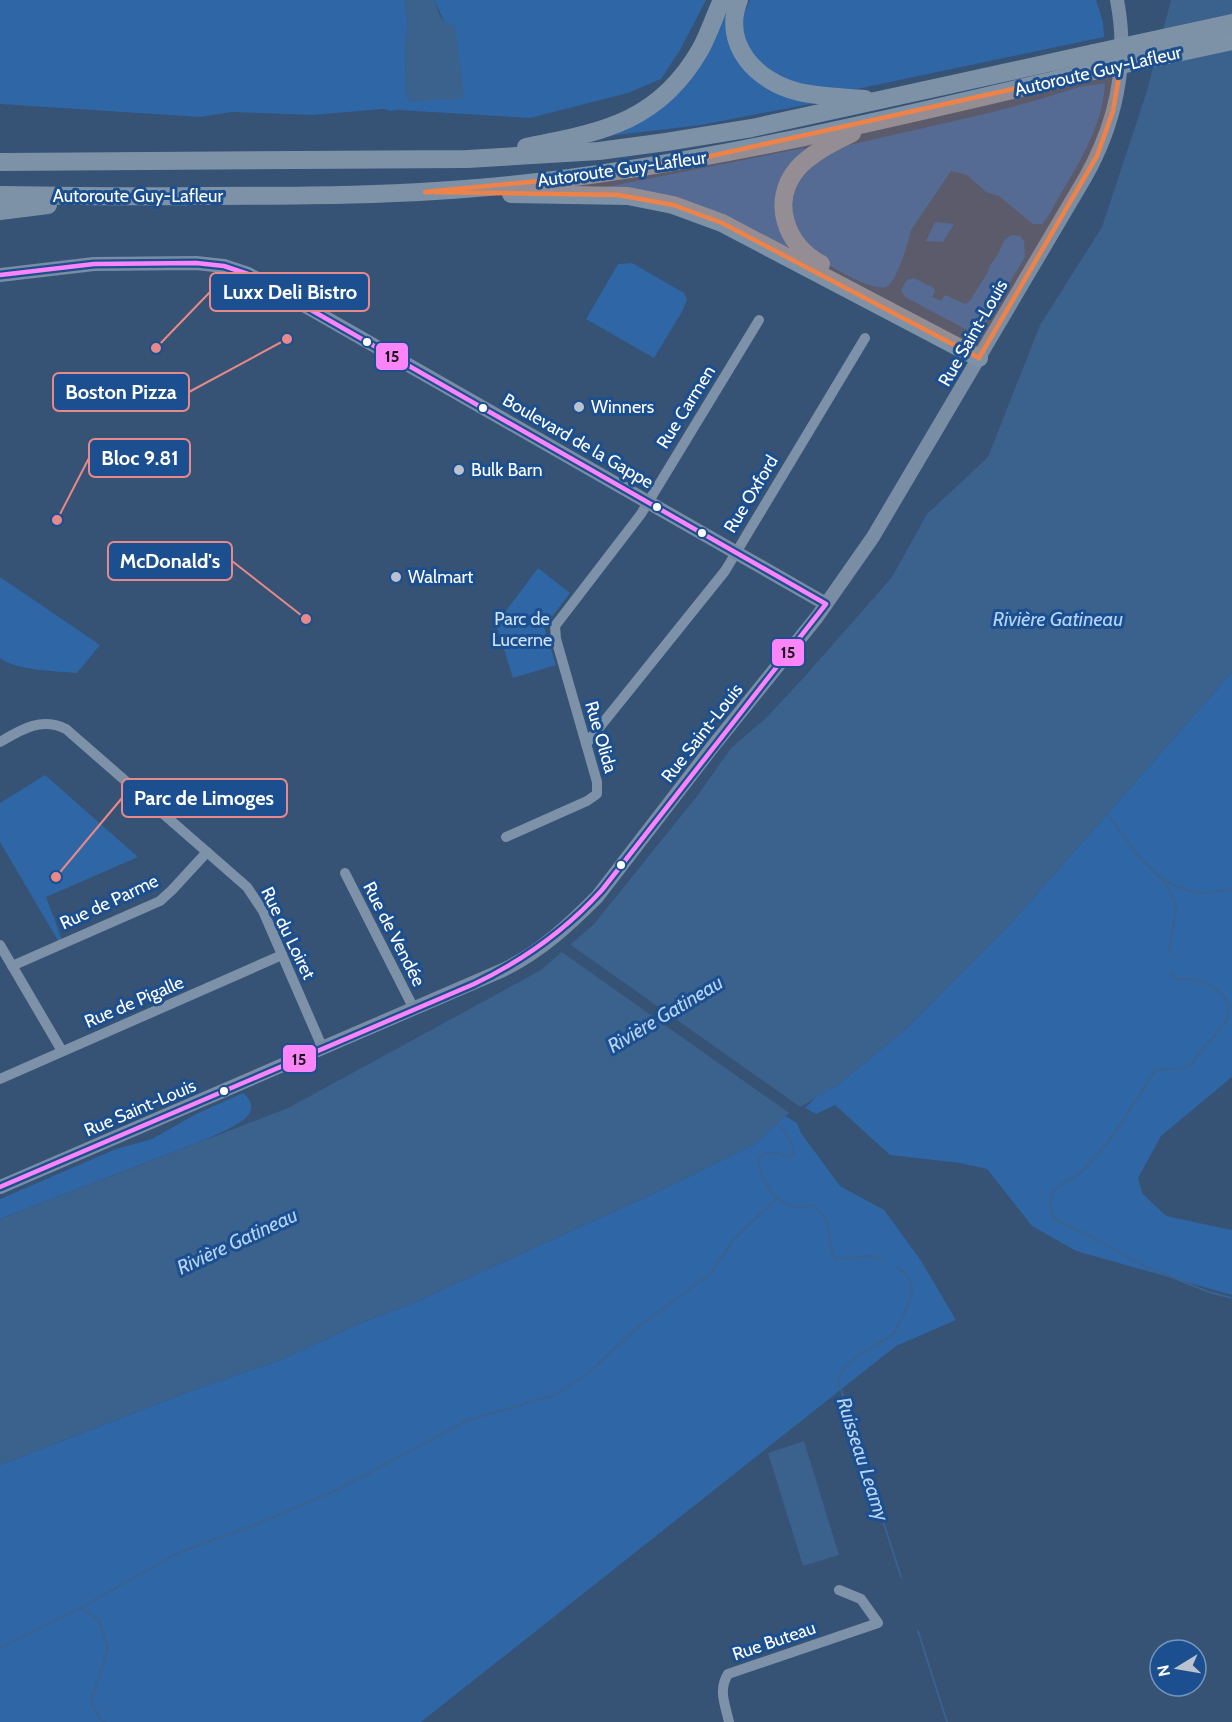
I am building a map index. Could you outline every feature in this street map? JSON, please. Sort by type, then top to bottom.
[{"type":"highway","points":[[467,159],[599,132],[642,112],[669,91],[689,67],[702,46],[722,0]]},
{"type":"highway","points":[[739,0],[735,20],[737,42],[748,63],[762,75],[781,86],[801,93],[882,101]]},
{"type":"highway","name":"Autoroute Guy-Lafleur","points":[[0,195],[109,198],[342,196],[425,192],[512,184],[650,166],[730,152],[874,121],[1232,23]]},
{"type":"highway","name":"Autoroute Guy-Lafleur","points":[[0,162],[467,159],[563,154],[650,145],[752,128],[882,101],[1094,62],[1232,40]]},
{"type":"highway","points":[[874,121],[820,151],[802,164],[794,174],[786,189],[783,206],[784,218],[791,237],[798,247],[813,260],[982,352]]},
{"type":"highway","points":[[425,192],[618,195],[672,205],[722,223],[982,352]]},
{"type":"highway","points":[[0,211],[109,198]]},
{"type":"main road","name":"Rue Saint-Louis","points":[[0,1187],[524,960],[546,945],[575,919],[615,874],[826,604],[895,501],[1091,167],[1113,111],[1120,71],[1122,35],[1117,0]]},
{"type":"main road","name":"Boulevard de la Gappe","points":[[0,275],[59,267],[124,263],[207,263],[240,271],[265,282],[826,604]]},
{"type":"main road","points":[[807,593],[840,584]]},
{"type":"street","name":"Rue Carmen","points":[[555,626],[641,514],[759,320]]},
{"type":"street","name":"Rue Oxford","points":[[586,744],[715,585],[865,338]]},
{"type":"street","name":"Rue Olida","points":[[506,837],[593,798],[598,787],[554,634],[555,626]]},
{"type":"street","name":"Rue du Loiret","points":[[0,742],[34,724],[52,723],[66,729],[252,892],[263,911],[323,1049]]},
{"type":"street","name":"Rue de Parme","points":[[12,966],[160,901],[207,852]]},
{"type":"street","name":"Rue de Vendée","points":[[345,873],[414,1009]]},
{"type":"street","points":[[0,945],[62,1051]]},
{"type":"street","name":"Rue de Pigalle","points":[[0,1079],[282,955]]},
{"type":"street","name":"Rue Buteau","points":[[729,1722],[722,1695],[723,1683],[728,1674],[878,1623],[861,1599],[839,1590]]},
{"type":"highlighted area","points":[[1121,65],[1113,111],[1097,156],[979,358],[722,223],[673,205],[618,195],[425,192],[539,181],[706,157]]},
{"type":"green space","points":[[0,0],[404,0],[408,17],[405,56],[407,98],[412,101],[445,23],[434,0],[706,0],[680,50],[661,79],[628,93],[530,118],[383,109],[312,115],[232,112],[200,117],[0,104]]},
{"type":"green space","points":[[727,0],[735,57],[741,65],[759,79],[815,103],[701,125],[600,137],[649,112]]},
{"type":"green space","points":[[750,0],[1096,0],[1103,22],[1104,37],[852,90],[809,87],[796,84],[773,73],[762,64],[745,42],[741,26]]},
{"type":"green space","points":[[1105,83],[1100,112],[1090,140],[1070,179],[1042,224],[1033,224],[999,196],[986,192],[967,175],[951,171],[911,230],[902,260],[888,286],[872,286],[835,269],[809,251],[792,234],[792,188],[816,160],[849,145],[985,114],[1079,87]]},
{"type":"green space","points":[[804,148],[806,152],[788,167],[787,250],[596,189]]},
{"type":"green space","points":[[935,222],[954,224],[943,242],[926,241]]},
{"type":"green space","points":[[1013,235],[1020,236],[1024,241],[1025,257],[981,330],[969,331],[905,297],[901,290],[907,280],[914,278],[934,288],[932,297],[941,301],[945,295],[965,304],[969,302],[988,272],[1005,240]]},
{"type":"green space","points":[[632,263],[684,293],[687,299],[683,310],[654,358],[586,319],[618,264]]},
{"type":"green space","name":"Parc de Lucerne","points":[[538,568],[570,593],[544,627],[556,665],[513,678],[496,624]]},
{"type":"green space","points":[[0,577],[100,645],[77,673],[26,668],[0,658]]},
{"type":"green space","points":[[1232,672],[1232,1077],[1161,1136],[1138,1178],[1142,1193],[1166,1216],[1232,1230],[1232,1295],[1076,1251],[1032,1226],[987,1169],[960,1163],[890,1155],[835,1105],[816,1114],[805,1108],[816,1097],[836,1086],[907,1028],[1012,922]]},
{"type":"green space","points":[[45,775],[138,857],[46,897],[63,942],[60,944],[0,842],[0,803]]},
{"type":"green space","points":[[243,1093],[250,1101],[251,1109],[242,1121],[233,1127],[0,1219],[0,1199],[116,1149],[152,1139],[196,1114]]},
{"type":"green space","points":[[785,1116],[797,1123],[801,1133],[840,1186],[884,1210],[920,1259],[956,1320],[896,1346],[421,1722],[0,1722],[0,1465],[188,1392],[283,1359],[363,1322],[411,1304],[668,1187],[755,1144]]},
{"type":"water","points":[[404,0],[434,0],[443,20],[455,26],[464,96],[462,99],[412,101],[407,98],[405,56],[408,17]]},
{"type":"water","name":"Rivière Gatineau","points":[[1171,0],[1232,0],[1232,672],[1012,922],[907,1028],[836,1086],[785,1116],[755,1144],[668,1187],[411,1304],[363,1322],[283,1359],[188,1392],[0,1465],[0,1219],[288,1108],[541,970],[594,924],[698,795],[731,748],[766,718],[892,577],[927,514],[988,457],[1040,325],[1102,227],[1146,94]]},
{"type":"water","points":[[804,1441],[839,1555],[803,1566],[768,1453]]},
{"type":"pier","points":[[568,943],[803,1109],[792,1115],[559,950]]},
{"type":"waterway","points":[[1107,814],[1148,866],[1173,885],[1204,893],[1232,889]]},
{"type":"waterway","points":[[1164,881],[1175,904],[1169,953]]},
{"type":"waterway","points":[[1170,973],[1174,979],[1195,979],[1211,986],[1223,995],[1229,1007],[1228,1019],[1190,1065],[1184,1068],[1155,1070],[1122,1123],[1093,1160],[1079,1174],[1055,1189],[1051,1196],[1051,1208],[1055,1219],[1146,1267],[1209,1292],[1232,1298]]},
{"type":"waterway","name":"Ruisseau Leamy","points":[[776,1124],[788,1136],[794,1152],[789,1158],[778,1153],[763,1154],[758,1161],[770,1191],[782,1202],[801,1207],[813,1205],[821,1212],[828,1226],[831,1246],[837,1259],[871,1256],[882,1259]]},
{"type":"waterway","points":[[0,1648],[80,1608],[180,1552],[257,1524],[339,1489],[466,1421],[554,1395],[586,1375],[638,1327],[710,1274],[736,1237],[777,1198]]},
{"type":"waterway","name":"Ruisseau Leamy","points":[[898,1268],[911,1282],[912,1290],[908,1307],[895,1332],[855,1358],[842,1371],[838,1380],[901,1577]]},
{"type":"waterway","points":[[80,1608],[99,1620],[108,1649],[91,1700],[99,1717],[105,1722]]},
{"type":"waterway","name":"Ruisseau Leamy","points":[[918,1631],[947,1722]]},
{"type":"transit line","name":"15","points":[[0,275],[94,264],[196,263],[224,266],[248,274],[826,604],[602,890],[573,919],[527,955],[474,984],[0,1187]]},
{"type":"place","name":"Boston Pizza","points":[[287,339]]},
{"type":"place","name":"Luxx Deli Bistro","points":[[156,348]]},
{"type":"place","name":"Winners","points":[[579,407]]},
{"type":"place","name":"Bulk Barn","points":[[459,470]]},
{"type":"place","name":"Bloc 9.81","points":[[57,520]]},
{"type":"place","name":"Walmart","points":[[396,577]]},
{"type":"place","name":"McDonald's","points":[[306,619]]},
{"type":"place","name":"Parc de Limoges","points":[[56,877]]}]
